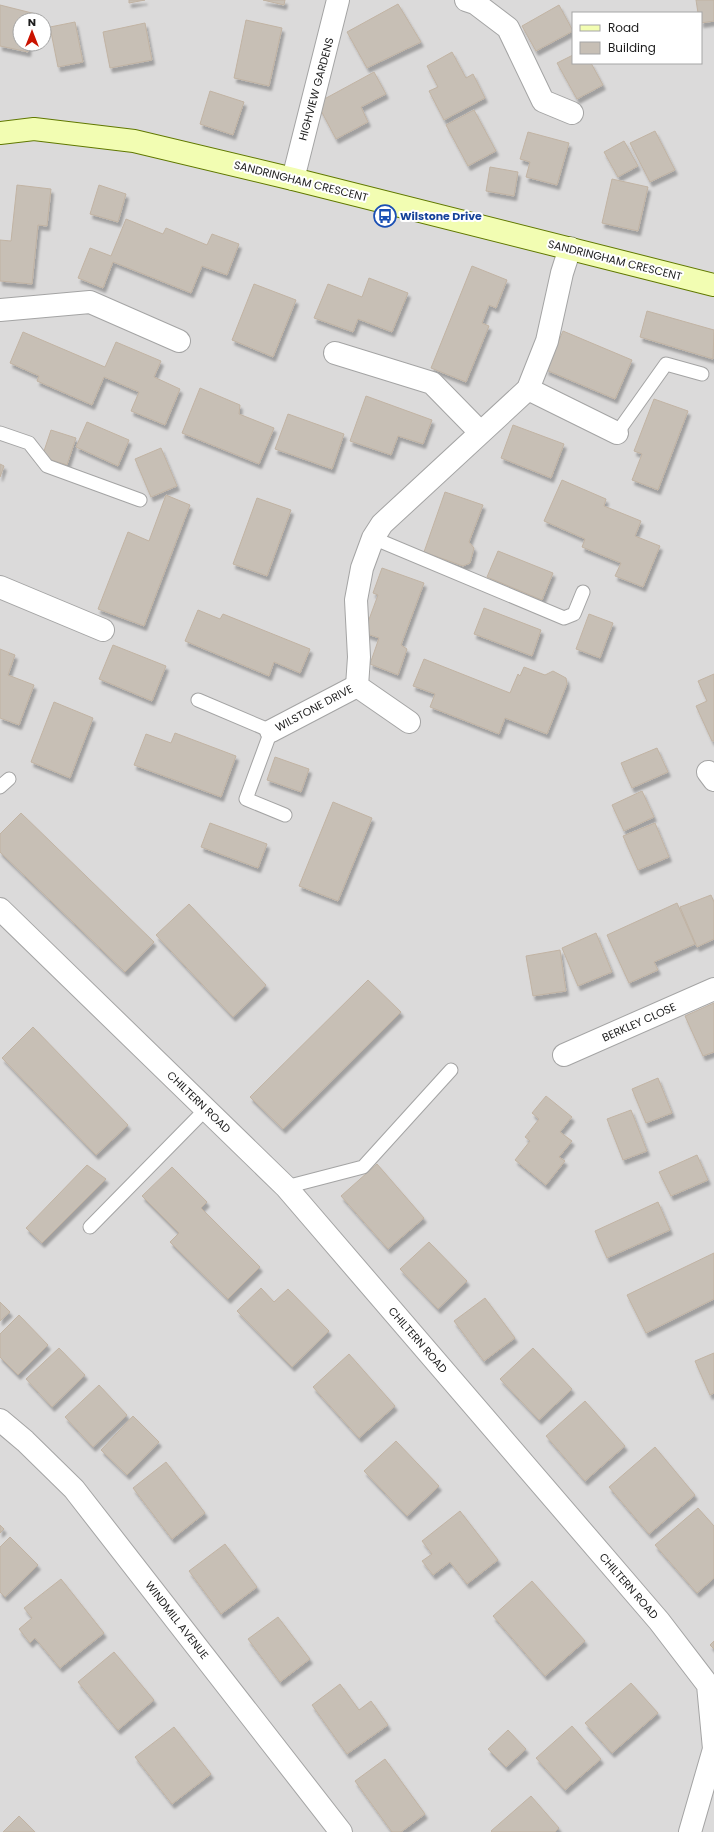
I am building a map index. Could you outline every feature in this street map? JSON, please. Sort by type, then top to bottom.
[{"type":"street","name":"HIGHVIEW GARDENS","points":[[293,179],[338,0]]},
{"type":"street","points":[[466,0],[475,3],[508,28],[543,101],[572,113]]},
{"type":"street","name":"SANDRINGHAM CRESCENT","points":[[0,133],[34,130],[134,141],[293,179],[714,285]]},
{"type":"street","name":"WILSTONE DRIVE","points":[[357,686],[359,657],[356,600],[362,568],[373,538],[382,524],[528,389],[547,340],[562,273],[570,248]]},
{"type":"street","points":[[0,310],[90,302],[179,341]]},
{"type":"street","points":[[335,354],[432,384],[480,432]]},
{"type":"street","points":[[528,389],[617,433]]},
{"type":"street","points":[[0,587],[103,630]]},
{"type":"street","name":"WILSTONE DRIVE","points":[[357,686],[409,722]]},
{"type":"street","name":"WILSTONE DRIVE","points":[[271,731],[357,686]]},
{"type":"street","name":"CHILTERN ROAD","points":[[2,917],[206,1109],[286,1187],[659,1621],[708,1685],[714,1748],[710,1773],[690,1832]]},
{"type":"street","name":"BERKLEY CLOSE","points":[[564,1055],[714,989]]},
{"type":"street","name":"WINDMILL AVENUE","points":[[0,1420],[25,1441],[74,1489],[341,1832]]},
{"type":"lane","points":[[617,433],[666,364],[702,374]]},
{"type":"lane","points":[[0,433],[28,444],[48,466],[140,500]]},
{"type":"lane","points":[[373,538],[564,618],[574,614],[583,592]]},
{"type":"lane","points":[[198,700],[271,731],[246,799],[285,815]]},
{"type":"lane","points":[[286,1187],[363,1167],[451,1070]]},
{"type":"lane","points":[[90,1227],[206,1109]]},
{"type":"shaded area","points":[[0,0],[714,0],[714,1832],[0,1832]]},
{"type":"building","points":[[129,0],[145,0],[129,3]]},
{"type":"building","points":[[263,0],[285,0],[284,5]]},
{"type":"building","points":[[696,0],[714,0],[714,21],[702,23],[702,12],[698,12]]},
{"type":"building","points":[[398,4],[421,42],[367,68],[347,32]]},
{"type":"building","points":[[0,5],[28,12],[12,12],[12,49],[0,46]]},
{"type":"building","points":[[559,5],[572,32],[536,51],[522,26]]},
{"type":"building","points":[[246,20],[282,28],[269,86],[234,78]]},
{"type":"building","points":[[75,22],[83,62],[58,67],[52,37],[52,27]]},
{"type":"building","points":[[145,23],[152,60],[110,68],[103,32]]},
{"type":"building","points":[[452,52],[466,78],[473,74],[485,98],[444,120],[429,91],[438,87],[427,66]]},
{"type":"building","points":[[572,56],[572,64],[592,64],[603,85],[577,99],[557,63]]},
{"type":"building","points":[[374,72],[386,94],[361,107],[368,122],[336,139],[317,103]]},
{"type":"building","points":[[210,91],[244,102],[233,135],[200,124]]},
{"type":"building","points":[[474,110],[496,151],[468,166],[446,125]]},
{"type":"building","points":[[655,131],[675,170],[650,182],[630,143]]},
{"type":"building","points":[[528,132],[569,143],[557,185],[526,177],[530,162],[520,159]]},
{"type":"building","points":[[624,141],[638,166],[618,177],[604,152]]},
{"type":"building","points":[[490,167],[518,172],[514,196],[486,191]]},
{"type":"building","points":[[612,179],[648,187],[638,231],[602,223]]},
{"type":"building","points":[[17,185],[51,189],[47,226],[38,225],[32,284],[0,281],[0,240],[11,241]]},
{"type":"building","points":[[99,185],[126,194],[118,222],[90,214]]},
{"type":"building","points":[[126,219],[163,234],[166,228],[207,245],[212,234],[239,244],[227,275],[202,266],[191,293],[113,262],[103,288],[78,278],[90,248],[111,256]]},
{"type":"building","points":[[472,266],[507,280],[496,308],[489,305],[482,323],[489,326],[466,382],[431,368]]},
{"type":"building","points":[[369,278],[408,293],[392,332],[358,319],[353,332],[314,318],[328,284],[362,297]]},
{"type":"building","points":[[254,284],[296,300],[273,357],[232,340]]},
{"type":"building","points":[[647,311],[714,330],[713,359],[640,337]]},
{"type":"building","points":[[563,331],[632,360],[615,399],[546,370]]},
{"type":"building","points":[[23,332],[105,367],[116,342],[161,361],[154,377],[180,389],[165,425],[131,411],[139,392],[104,377],[92,405],[37,381],[39,376],[10,363]]},
{"type":"building","points":[[200,388],[240,405],[239,414],[274,428],[259,464],[182,433]]},
{"type":"building","points":[[366,396],[432,420],[423,444],[398,436],[391,455],[350,441]]},
{"type":"building","points":[[654,399],[688,411],[658,490],[632,480],[642,454],[634,451]]},
{"type":"building","points":[[288,414],[344,434],[332,469],[275,449]]},
{"type":"building","points":[[87,422],[129,440],[118,466],[76,447]]},
{"type":"building","points":[[513,425],[564,444],[551,478],[501,458]]},
{"type":"building","points":[[51,430],[76,438],[67,465],[42,457]]},
{"type":"building","points":[[161,448],[177,486],[151,497],[135,459]]},
{"type":"building","points":[[0,464],[4,466],[0,477]]},
{"type":"building","points":[[562,480],[606,499],[604,506],[641,521],[635,536],[660,546],[643,587],[615,576],[621,563],[582,547],[585,539],[544,521]]},
{"type":"building","points":[[445,492],[483,505],[469,542],[474,548],[470,563],[463,566],[424,552]]},
{"type":"building","points":[[166,495],[190,505],[144,626],[98,609],[128,532],[149,541]]},
{"type":"building","points":[[257,498],[291,510],[267,576],[233,564]]},
{"type":"building","points":[[498,551],[553,573],[542,600],[487,577]]},
{"type":"building","points":[[382,568],[424,583],[401,645],[407,649],[398,675],[370,664],[379,638],[364,633],[378,595],[373,593]]},
{"type":"building","points":[[484,608],[541,630],[532,656],[474,634]]},
{"type":"building","points":[[198,610],[220,619],[223,614],[310,649],[300,673],[274,662],[269,676],[185,641]]},
{"type":"building","points":[[589,614],[613,623],[600,658],[576,649]]},
{"type":"building","points":[[113,645],[166,666],[152,701],[99,679]]},
{"type":"building","points":[[0,649],[15,655],[8,675],[34,685],[19,725],[0,718]]},
{"type":"building","points":[[424,659],[510,693],[518,674],[520,676],[524,667],[545,675],[553,671],[566,678],[567,684],[547,734],[505,718],[499,734],[430,707],[435,694],[413,686]]},
{"type":"building","points":[[714,674],[714,741],[712,741],[696,706],[707,701],[698,681]]},
{"type":"building","points":[[54,702],[93,718],[70,778],[31,762]]},
{"type":"building","points":[[175,733],[236,756],[221,797],[134,765],[146,734],[171,743]]},
{"type":"building","points":[[657,748],[668,772],[632,788],[621,763]]},
{"type":"building","points":[[275,757],[309,769],[301,792],[267,780]]},
{"type":"building","points":[[642,791],[654,817],[624,831],[612,805]]},
{"type":"building","points":[[333,802],[372,818],[338,901],[299,886]]},
{"type":"building","points":[[21,813],[154,942],[125,972],[0,852],[0,834]]},
{"type":"building","points":[[210,823],[267,844],[258,868],[201,847]]},
{"type":"building","points":[[655,823],[669,857],[638,870],[623,836]]},
{"type":"building","points":[[711,895],[714,902],[714,939],[697,947],[680,907]]},
{"type":"building","points":[[677,903],[695,944],[654,962],[658,970],[629,983],[607,935]]},
{"type":"building","points":[[189,904],[266,985],[233,1017],[156,935]]},
{"type":"building","points":[[596,933],[612,972],[578,986],[562,948]]},
{"type":"building","points":[[560,950],[566,991],[533,996],[526,956]]},
{"type":"building","points":[[368,980],[401,1012],[283,1129],[250,1097]]},
{"type":"building","points":[[714,1003],[714,1052],[703,1056],[685,1016]]},
{"type":"building","points":[[33,1027],[128,1125],[96,1155],[2,1058]]},
{"type":"building","points":[[658,1078],[672,1113],[646,1123],[632,1089]]},
{"type":"building","points":[[546,1096],[572,1117],[560,1132],[572,1141],[559,1157],[565,1161],[546,1185],[515,1160],[530,1141],[525,1137],[539,1119],[532,1113]]},
{"type":"building","points":[[631,1110],[647,1151],[623,1160],[607,1119]]},
{"type":"building","points":[[697,1155],[708,1180],[671,1196],[659,1172]]},
{"type":"building","points":[[377,1164],[424,1218],[388,1249],[341,1196]]},
{"type":"building","points":[[87,1165],[106,1179],[42,1243],[26,1228]]},
{"type":"building","points":[[172,1167],[207,1202],[201,1208],[260,1267],[228,1299],[170,1242],[179,1233],[142,1196]]},
{"type":"building","points":[[658,1202],[670,1230],[607,1258],[595,1231]]},
{"type":"building","points":[[429,1242],[467,1281],[438,1309],[400,1269]]},
{"type":"building","points":[[714,1253],[714,1299],[646,1333],[627,1295]]},
{"type":"building","points":[[261,1288],[274,1302],[288,1289],[329,1331],[292,1367],[237,1311]]},
{"type":"building","points":[[485,1298],[515,1338],[484,1361],[454,1321]]},
{"type":"building","points":[[0,1302],[10,1312],[0,1321]]},
{"type":"building","points":[[19,1315],[48,1345],[18,1375],[0,1357],[0,1334]]},
{"type":"building","points":[[59,1348],[85,1375],[52,1407],[26,1379]]},
{"type":"building","points":[[533,1348],[572,1389],[539,1420],[500,1379]]},
{"type":"building","points":[[714,1353],[714,1393],[710,1395],[695,1361]]},
{"type":"building","points":[[349,1354],[395,1406],[359,1438],[313,1387]]},
{"type":"building","points":[[99,1385],[127,1415],[93,1447],[65,1417]]},
{"type":"building","points":[[585,1401],[625,1446],[585,1481],[546,1436]]},
{"type":"building","points":[[133,1416],[159,1442],[127,1475],[101,1450]]},
{"type":"building","points":[[396,1441],[439,1486],[407,1516],[364,1471]]},
{"type":"building","points":[[655,1447],[695,1495],[649,1534],[609,1487]]},
{"type":"building","points":[[166,1462],[205,1513],[172,1539],[133,1488]]},
{"type":"building","points":[[698,1508],[714,1526],[714,1578],[697,1593],[655,1545]]},
{"type":"building","points":[[460,1511],[498,1560],[467,1584],[450,1562],[433,1575],[422,1561],[432,1554],[422,1541]]},
{"type":"building","points":[[0,1525],[4,1529],[0,1533]]},
{"type":"building","points":[[10,1537],[38,1565],[5,1597],[0,1592],[0,1547]]},
{"type":"building","points":[[225,1544],[257,1587],[221,1614],[189,1571]]},
{"type":"building","points":[[61,1579],[104,1633],[60,1668],[35,1638],[30,1643],[19,1629],[32,1618],[24,1608]]},
{"type":"building","points":[[532,1581],[585,1641],[545,1676],[493,1616]]},
{"type":"building","points":[[278,1617],[310,1659],[280,1682],[248,1639]]},
{"type":"building","points":[[714,1641],[714,1649],[710,1645]]},
{"type":"building","points":[[114,1652],[154,1700],[118,1730],[78,1682]]},
{"type":"building","points":[[631,1683],[658,1713],[612,1753],[585,1723]]},
{"type":"building","points":[[340,1684],[359,1710],[371,1701],[388,1725],[347,1754],[312,1705]]},
{"type":"building","points":[[572,1726],[601,1759],[565,1790],[536,1758]]},
{"type":"building","points":[[174,1727],[211,1774],[172,1804],[135,1757]]},
{"type":"building","points":[[508,1730],[526,1749],[506,1767],[488,1749]]},
{"type":"building","points":[[385,1759],[425,1814],[401,1832],[392,1832],[355,1781]]},
{"type":"building","points":[[531,1796],[559,1828],[555,1832],[491,1831]]},
{"type":"building","points":[[19,1816],[35,1832],[3,1832]]},
{"type":"place","name":"Wilstone Drive","points":[[385,216]]}]
